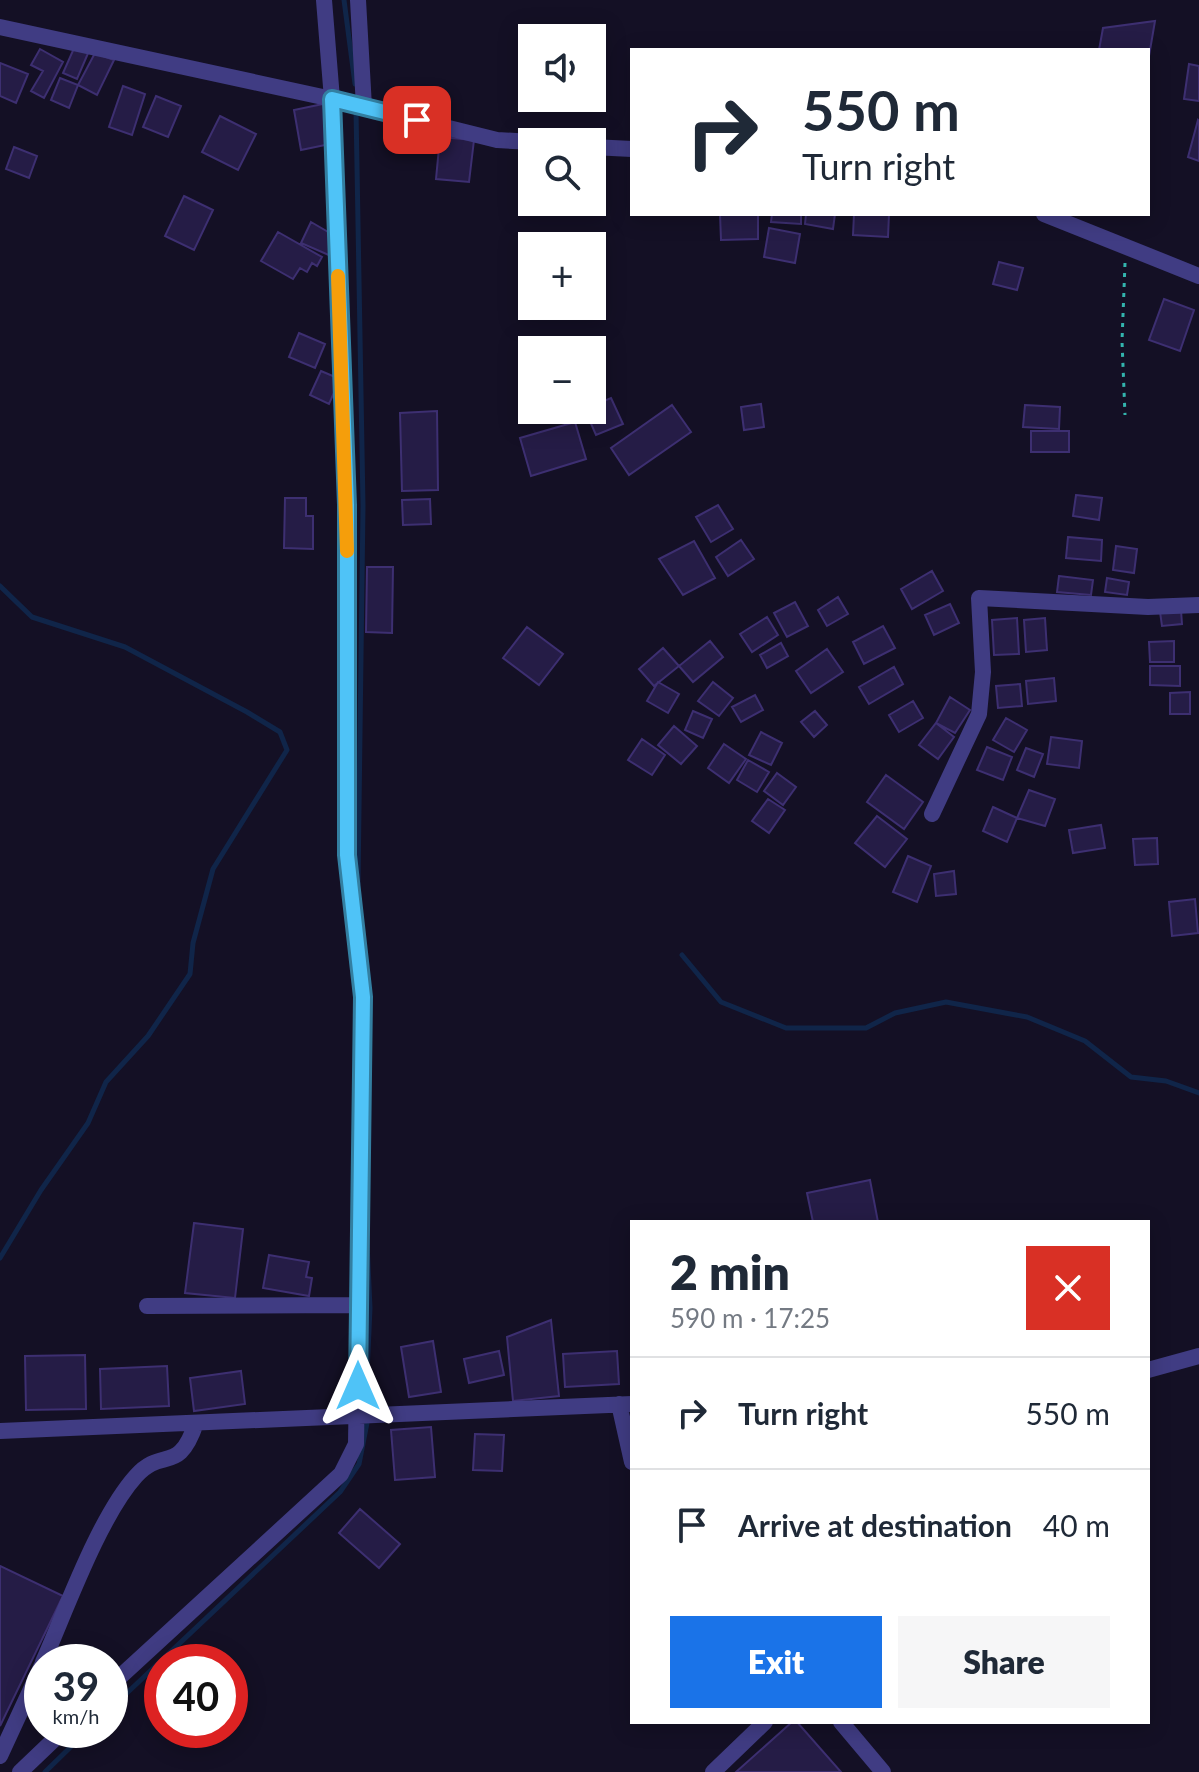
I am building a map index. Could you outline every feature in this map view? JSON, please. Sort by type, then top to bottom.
[{"type":"street","points":[[128,1669],[341,1474],[356,1444],[363,997],[347,855],[347,505],[332,99],[324,0]]},
{"type":"street","points":[[358,0],[364,107]]},
{"type":"street","points":[[0,27],[332,99],[497,140],[518,141]]},
{"type":"street","points":[[606,148],[630,149]]},
{"type":"street","points":[[1049,216],[1199,276]]},
{"type":"street","points":[[932,814],[979,714],[983,672],[979,598],[1148,607],[1199,605]]},
{"type":"street","points":[[147,1306],[358,1305]]},
{"type":"street","points":[[1150,1369],[1199,1356]]},
{"type":"street","points":[[0,1431],[358,1413],[625,1404],[630,1445]]},
{"type":"street","points":[[51,1644],[80,1576],[115,1508],[137,1475],[153,1464],[180,1455],[189,1446],[196,1423]]},
{"type":"street","points":[[0,1756],[24,1704]]},
{"type":"street","points":[[713,1772],[763,1724]]},
{"type":"street","points":[[843,1724],[883,1772]]},
{"type":"street","points":[[20,1772],[45,1748]]},
{"type":"path","points":[[1125,246],[1122,341],[1125,415]]},
{"type":"building","points":[[1155,21],[1150,50],[1099,48],[1103,28]]},
{"type":"building","points":[[75,46],[89,51],[77,79],[63,73]]},
{"type":"building","points":[[40,49],[63,62],[44,98],[31,91],[43,71],[31,65]]},
{"type":"building","points":[[95,53],[114,60],[97,95],[78,85]]},
{"type":"building","points":[[0,63],[28,74],[16,103],[0,96]]},
{"type":"building","points":[[1189,64],[1199,66],[1199,101],[1184,99]]},
{"type":"building","points":[[60,78],[78,85],[69,108],[51,100]]},
{"type":"building","points":[[123,86],[145,94],[132,135],[109,127]]},
{"type":"building","points":[[156,96],[181,106],[168,137],[143,127]]},
{"type":"building","points":[[323,104],[330,144],[301,150],[294,110]]},
{"type":"building","points":[[220,116],[256,134],[238,170],[202,152]]},
{"type":"building","points":[[1199,121],[1199,161],[1188,157]]},
{"type":"building","points":[[440,137],[474,140],[469,182],[436,179]]},
{"type":"building","points":[[14,147],[37,156],[29,178],[6,169]]},
{"type":"building","points":[[184,196],[213,210],[194,250],[165,236]]},
{"type":"building","points":[[720,216],[758,216],[758,239],[721,240]]},
{"type":"building","points":[[772,216],[801,216],[801,224],[771,222]]},
{"type":"building","points":[[806,216],[835,216],[833,229],[805,224]]},
{"type":"building","points":[[854,216],[889,216],[888,237],[853,235]]},
{"type":"building","points":[[311,222],[335,236],[331,256],[301,243]]},
{"type":"building","points":[[769,228],[800,234],[795,263],[764,257]]},
{"type":"building","points":[[278,232],[322,257],[317,266],[312,263],[307,272],[300,268],[293,279],[261,261]]},
{"type":"building","points":[[999,262],[1023,268],[1017,290],[993,284]]},
{"type":"building","points":[[1164,299],[1194,310],[1180,351],[1149,340]]},
{"type":"building","points":[[299,333],[325,344],[315,368],[289,357]]},
{"type":"building","points":[[321,371],[340,379],[329,404],[310,395]]},
{"type":"building","points":[[611,398],[623,424],[596,435],[591,424],[606,424],[606,400]]},
{"type":"building","points":[[761,404],[764,427],[744,430],[741,407]]},
{"type":"building","points":[[672,405],[691,432],[629,475],[611,448]]},
{"type":"building","points":[[1025,405],[1060,407],[1059,429],[1023,427]]},
{"type":"building","points":[[437,411],[438,490],[402,491],[400,413]]},
{"type":"building","points":[[576,424],[586,459],[531,476],[520,438]]},
{"type":"building","points":[[1031,431],[1069,431],[1069,452],[1031,452]]},
{"type":"building","points":[[1076,495],[1102,498],[1099,520],[1073,516]]},
{"type":"building","points":[[285,498],[306,498],[306,516],[313,516],[313,549],[284,548]]},
{"type":"building","points":[[430,499],[431,524],[403,525],[402,500]]},
{"type":"building","points":[[718,505],[733,529],[711,542],[696,517]]},
{"type":"building","points":[[1068,537],[1102,540],[1101,561],[1066,558]]},
{"type":"building","points":[[741,540],[754,559],[728,576],[716,557]]},
{"type":"building","points":[[694,541],[715,578],[683,595],[659,559]]},
{"type":"building","points":[[1116,546],[1137,549],[1134,573],[1113,570]]},
{"type":"building","points":[[367,567],[393,567],[392,633],[366,632]]},
{"type":"building","points":[[932,571],[943,591],[912,609],[901,589]]},
{"type":"building","points":[[1059,576],[1093,580],[1091,595],[1057,592]]},
{"type":"building","points":[[1107,578],[1129,582],[1127,595],[1105,592]]},
{"type":"building","points":[[838,597],[848,614],[827,626],[818,610]]},
{"type":"building","points":[[795,602],[808,626],[787,637],[774,613]]},
{"type":"building","points":[[950,604],[959,623],[934,635],[925,615]]},
{"type":"building","points":[[1181,610],[1182,624],[1162,626],[1160,612]]},
{"type":"building","points":[[767,617],[778,635],[752,652],[740,634]]},
{"type":"building","points":[[1017,618],[1019,654],[994,655],[992,620]]},
{"type":"building","points":[[1045,618],[1047,650],[1026,652],[1024,620]]},
{"type":"building","points":[[883,626],[895,648],[864,664],[853,642]]},
{"type":"building","points":[[527,627],[563,654],[539,685],[503,658]]},
{"type":"building","points":[[710,641],[723,657],[693,682],[679,666]]},
{"type":"building","points":[[1174,641],[1174,662],[1150,662],[1149,642]]},
{"type":"building","points":[[781,643],[788,656],[767,668],[760,655]]},
{"type":"building","points":[[663,648],[679,666],[654,686],[639,669]]},
{"type":"building","points":[[827,649],[843,672],[811,693],[796,671]]},
{"type":"building","points":[[1150,666],[1180,666],[1180,686],[1150,685]]},
{"type":"building","points":[[894,667],[903,684],[869,704],[859,687]]},
{"type":"building","points":[[1054,678],[1056,701],[1028,704],[1026,681]]},
{"type":"building","points":[[658,682],[679,694],[668,713],[647,701]]},
{"type":"building","points":[[713,682],[733,698],[719,716],[698,701]]},
{"type":"building","points":[[1020,684],[1022,706],[998,708],[996,686]]},
{"type":"building","points":[[1190,692],[1190,714],[1170,714],[1170,693]]},
{"type":"building","points":[[755,695],[763,710],[741,722],[732,707]]},
{"type":"building","points":[[950,697],[970,710],[955,733],[936,723]]},
{"type":"building","points":[[913,701],[923,718],[899,732],[889,715]]},
{"type":"building","points":[[693,711],[712,719],[703,738],[685,730]]},
{"type":"building","points":[[815,711],[827,725],[814,737],[801,722]]},
{"type":"building","points":[[1006,718],[1027,730],[1014,752],[993,740]]},
{"type":"building","points":[[936,723],[954,737],[938,759],[919,745]]},
{"type":"building","points":[[674,726],[697,746],[681,764],[658,745]]},
{"type":"building","points":[[761,732],[782,743],[771,765],[749,755]]},
{"type":"building","points":[[1051,737],[1082,741],[1079,768],[1047,764]]},
{"type":"building","points":[[642,739],[665,755],[652,775],[628,760]]},
{"type":"building","points":[[724,744],[746,759],[729,783],[708,768]]},
{"type":"building","points":[[987,747],[1012,757],[1003,780],[977,770]]},
{"type":"building","points":[[1026,748],[1043,754],[1034,777],[1017,770]]},
{"type":"building","points":[[748,760],[769,772],[757,792],[737,780]]},
{"type":"building","points":[[777,773],[796,787],[783,805],[764,791]]},
{"type":"building","points":[[886,775],[923,802],[904,829],[867,802]]},
{"type":"building","points":[[1029,790],[1055,799],[1045,826],[1017,818]]},
{"type":"building","points":[[768,799],[785,810],[769,833],[752,821]]},
{"type":"building","points":[[993,807],[1017,818],[1007,842],[983,831]]},
{"type":"building","points":[[877,816],[907,839],[885,867],[855,843]]},
{"type":"building","points":[[1101,825],[1105,848],[1073,853],[1069,830]]},
{"type":"building","points":[[1157,838],[1158,864],[1135,865],[1133,839]]},
{"type":"building","points":[[908,856],[931,866],[917,902],[893,892]]},
{"type":"building","points":[[954,871],[956,894],[936,896],[934,874]]},
{"type":"building","points":[[1195,899],[1198,933],[1172,936],[1169,902]]},
{"type":"building","points":[[870,1180],[878,1220],[813,1220],[807,1193]]},
{"type":"building","points":[[194,1223],[243,1229],[235,1298],[185,1293]]},
{"type":"building","points":[[269,1255],[309,1262],[306,1277],[312,1278],[309,1296],[263,1288]]},
{"type":"building","points":[[551,1320],[559,1396],[513,1401],[507,1337]]},
{"type":"building","points":[[433,1341],[441,1392],[409,1397],[401,1347]]},
{"type":"building","points":[[499,1351],[504,1375],[469,1383],[464,1359]]},
{"type":"building","points":[[617,1351],[619,1384],[565,1387],[563,1354]]},
{"type":"building","points":[[85,1355],[86,1409],[26,1410],[25,1356]]},
{"type":"building","points":[[167,1366],[169,1406],[101,1409],[100,1369]]},
{"type":"building","points":[[241,1371],[245,1404],[194,1411],[190,1378]]},
{"type":"building","points":[[431,1427],[435,1477],[395,1480],[391,1430]]},
{"type":"building","points":[[475,1434],[504,1435],[502,1471],[473,1470]]},
{"type":"building","points":[[360,1509],[400,1544],[379,1568],[339,1533]]},
{"type":"building","points":[[0,1566],[63,1596],[40,1644],[24,1644],[24,1676],[0,1726]]},
{"type":"building","points":[[790,1724],[799,1724],[841,1772],[736,1772]]},
{"type":"waterway","points":[[344,0],[355,84]]},
{"type":"waterway","points":[[356,110],[363,506],[358,884]]},
{"type":"waterway","points":[[0,586],[32,617],[125,647],[247,712],[280,732],[287,750],[213,869],[193,943],[190,974],[148,1036],[106,1082],[88,1123],[41,1190],[0,1258]]},
{"type":"waterway","points":[[682,955],[721,1002],[786,1028],[866,1028],[895,1013],[946,1002],[1027,1017],[1085,1041],[1131,1077],[1166,1081],[1199,1093]]},
{"type":"waterway","points":[[366,1397],[370,1308],[367,1242]]},
{"type":"waterway","points":[[128,1692],[340,1492],[359,1464],[367,1423]]},
{"type":"waterway","points":[[45,1772],[70,1748]]},
{"type":"slow traffic","points":[[338,276],[347,551]]},
{"type":"route","points":[[358,1386],[363,997],[347,855],[347,505],[332,99],[417,120]]}]
